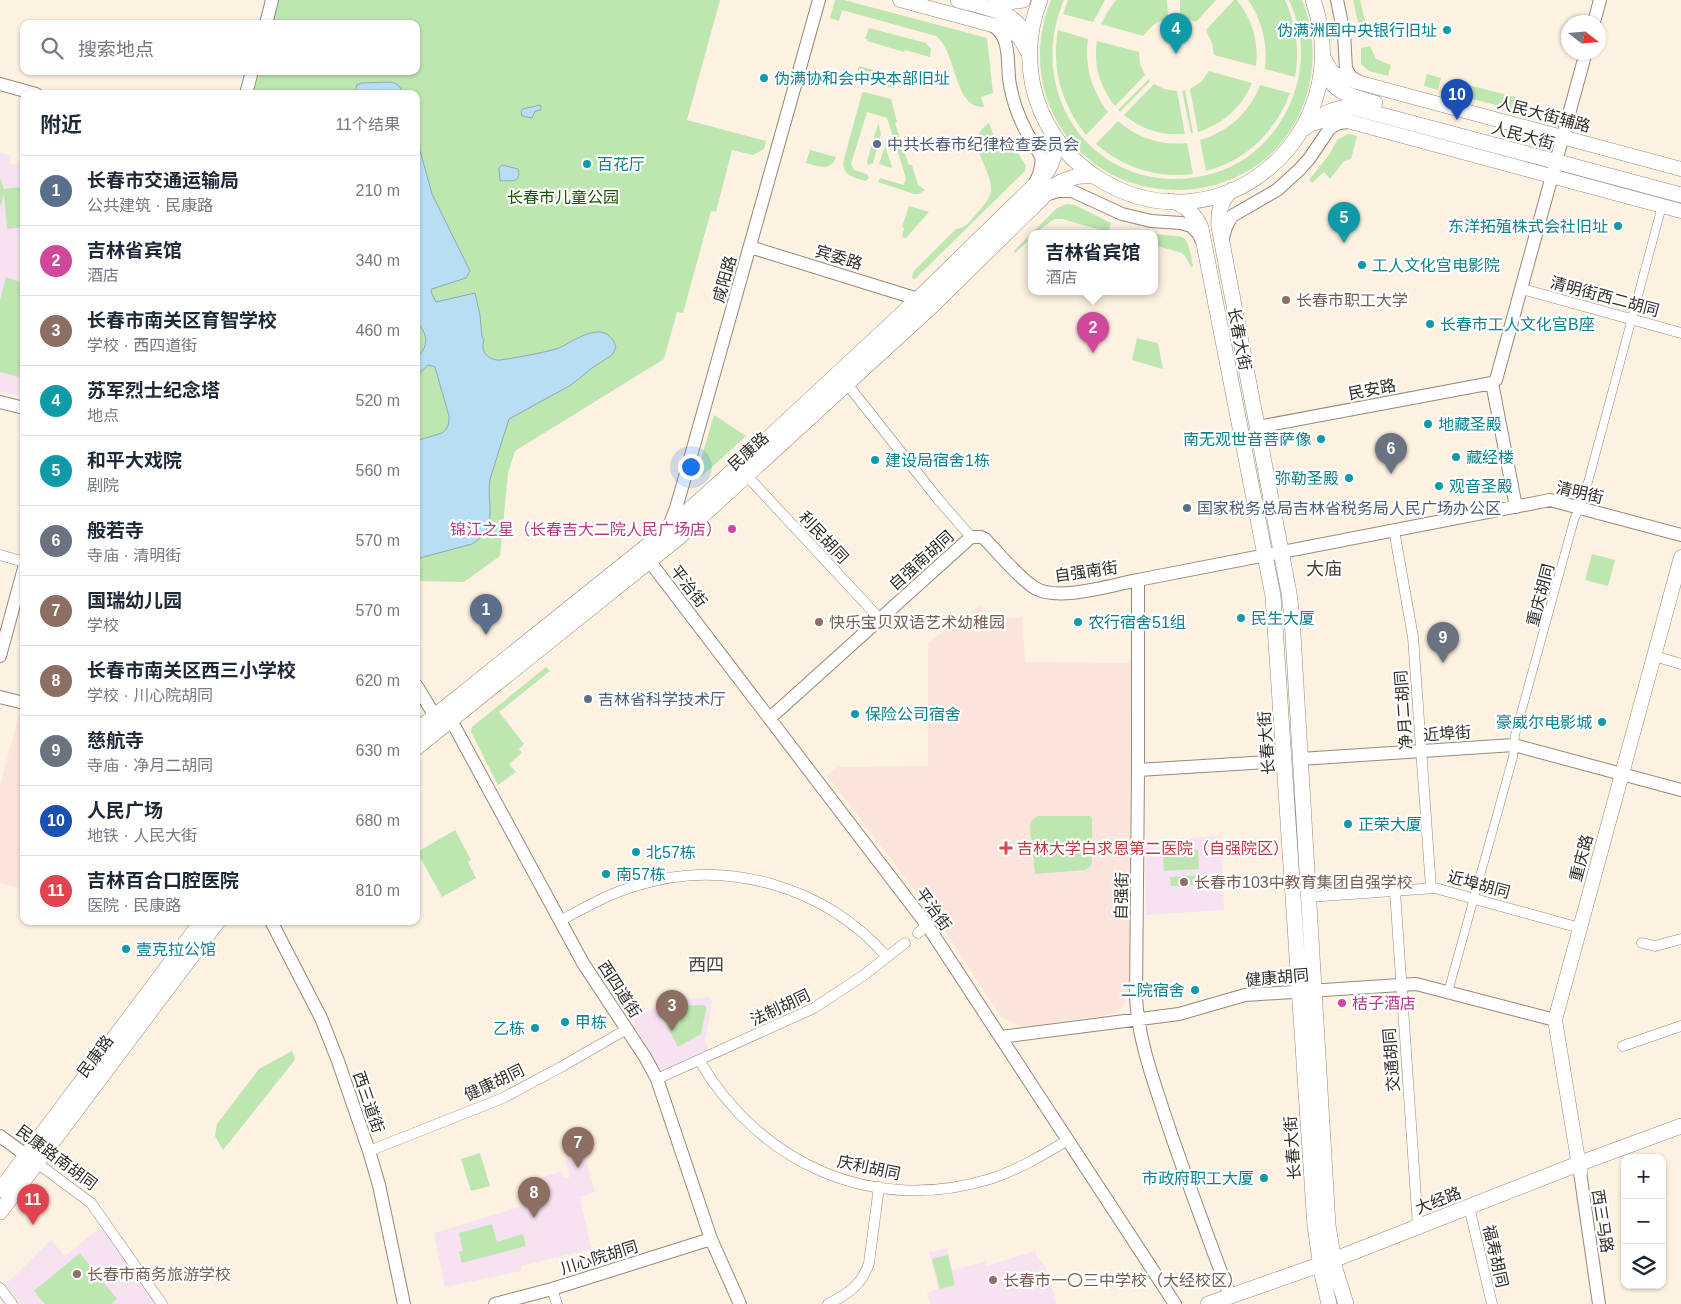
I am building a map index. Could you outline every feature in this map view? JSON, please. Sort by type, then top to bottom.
[{"type":"main road","points":[[900,0],[1007,29],[1019,37],[1030,55]]},
{"type":"main road","points":[[958,0],[995,10],[1011,17],[1024,32],[1030,55]]},
{"type":"main road","points":[[996,0],[1010,2],[1023,0]]},
{"type":"main road","points":[[1040,0],[1032,28],[1030,55],[1032,80],[1038,105],[1055,137],[1074,160],[1094,176],[1117,189],[1154,200],[1171,201],[1205,198],[1232,190],[1269,168],[1283,155],[1301,133],[1316,100],[1321,81],[1323,58],[1320,23],[1313,0]]},
{"type":"main road","name":"人民大街辅路","points":[[1323,58],[1336,76],[1365,84],[1557,157],[1662,206],[1681,211]]},
{"type":"main road","name":"人民大街","points":[[1323,58],[1326,74],[1332,85],[1350,96],[1681,195]]},
{"type":"main road","name":"人民大街","points":[[1301,133],[1317,118],[1333,110],[1355,108],[1681,185]]},
{"type":"main road","name":"人民大街辅路","points":[[1301,133],[1319,121],[1334,118],[1557,157],[1681,169]]},
{"type":"main road","name":"民康路","points":[[420,728],[645,556],[677,539],[933,305],[1037,192],[1049,168],[1055,149],[1055,137]]},
{"type":"main road","name":"民康路","points":[[420,745],[645,556],[668,529],[918,298],[1037,192],[1076,176],[1094,176]]},
{"type":"main road","name":"长春大街","points":[[1232,190],[1224,199],[1218,215],[1222,244],[1282,552],[1292,618],[1308,897],[1307,991],[1315,1226],[1327,1267],[1346,1304]]},
{"type":"main road","name":"长春大街","points":[[1171,201],[1182,204],[1192,212],[1199,223],[1265,555],[1275,620],[1284,761],[1307,991]]},
{"type":"main road","name":"重庆路","points":[[1579,1168],[1556,1020],[1681,557]]},
{"type":"main road","name":"民康路","points":[[0,1212],[32,1159],[199,925]]},
{"type":"main road","name":"民康路","points":[[0,1190],[32,1159],[215,925]]},
{"type":"main road","name":"大经路","points":[[1208,1304],[1232,1300],[1471,1215],[1681,1126]]},
{"type":"main road","name":"大经路","points":[[1327,1267],[1418,1227],[1579,1168],[1681,1135]]},
{"type":"main road","name":"长春大街","points":[[1327,1267],[1329,1304]]},
{"type":"street","points":[[267,20],[272,0]]},
{"type":"street","name":"咸阳路","points":[[668,529],[684,484],[818,0]]},
{"type":"street","points":[[1337,0],[1344,34],[1346,69],[1351,77],[1365,84]]},
{"type":"street","points":[[1596,15],[1600,0]]},
{"type":"street","points":[[986,24],[998,30],[1005,40],[1010,84],[1016,106],[1024,127],[1041,158],[1037,192],[1072,191],[1108,209],[1131,217],[1187,225],[1195,229],[1204,246]]},
{"type":"street","points":[[1516,507],[1492,383],[1499,376],[1584,60]]},
{"type":"street","points":[[247,90],[251,75]]},
{"type":"street","points":[[0,84],[22,90]]},
{"type":"street","points":[[1222,244],[1226,227],[1232,216],[1264,198],[1288,181],[1309,159],[1330,128],[1339,122],[1354,122]]},
{"type":"street","name":"重庆胡同","points":[[1448,992],[1513,756],[1515,735],[1574,520],[1584,497],[1662,206]]},
{"type":"street","name":"宾委路","points":[[750,247],[918,298]]},
{"type":"street","name":"清明街西二胡同","points":[[1522,289],[1681,333]]},
{"type":"street","name":"民安路","points":[[1258,427],[1492,383]]},
{"type":"street","name":"自强南胡同","points":[[770,718],[970,537],[847,384]]},
{"type":"street","points":[[0,402],[20,407]]},
{"type":"street","name":"利民胡同","points":[[747,476],[880,619]]},
{"type":"street","name":"清明街","points":[[1265,555],[1550,500],[1681,535]]},
{"type":"street","name":"净月二胡同","points":[[1394,530],[1413,637],[1431,888]]},
{"type":"street","name":"自强南街","points":[[970,537],[985,539],[1029,584],[1042,592],[1064,594],[1138,580]]},
{"type":"street","points":[[0,555],[20,561]]},
{"type":"street","points":[[1138,580],[1265,555]]},
{"type":"street","name":"平治街","points":[[645,556],[770,718],[1001,1038],[1175,1304]]},
{"type":"street","name":"自强街","points":[[1138,580],[1137,1019],[1152,1077],[1186,1177],[1232,1300]]},
{"type":"street","points":[[0,656],[20,583]]},
{"type":"street","points":[[1654,656],[1681,664]]},
{"type":"street","points":[[420,692],[435,716],[451,720]]},
{"type":"street","points":[[0,697],[20,702]]},
{"type":"street","name":"西四道街","points":[[451,720],[584,963],[657,1079],[711,1239],[740,1304]]},
{"type":"street","name":"近埠街","points":[[1300,759],[1514,745],[1681,790]]},
{"type":"street","points":[[1138,770],[1284,761]]},
{"type":"street","points":[[560,921],[603,898],[636,885],[671,877],[706,875],[740,877],[781,886],[820,902],[861,930],[887,956]]},
{"type":"street","name":"近埠胡同","points":[[1308,897],[1435,888],[1580,928]]},
{"type":"street","name":"交通胡同","points":[[1395,891],[1418,1227]]},
{"type":"street","name":"西三道街","points":[[273,925],[326,1030],[338,1061],[381,1192],[404,1304]]},
{"type":"street","points":[[1642,943],[1659,946],[1681,939]]},
{"type":"street","name":"法制胡同","points":[[657,1079],[814,1008],[856,981],[904,943]]},
{"type":"street","name":"健康胡同","points":[[1001,1038],[1179,1014],[1245,996],[1416,984],[1556,1020]]},
{"type":"street","points":[[1623,1046],[1681,1026]]},
{"type":"street","name":"健康胡同","points":[[369,1151],[503,1098],[627,1029]]},
{"type":"street","name":"庆利胡同","points":[[699,1060],[708,1076],[730,1105],[748,1124],[770,1142],[784,1152],[816,1169],[850,1181],[879,1187],[921,1190],[956,1187],[999,1176],[1024,1166],[1068,1140]]},
{"type":"street","name":"民康路南胡同","points":[[0,1136],[91,1203],[162,1304]]},
{"type":"street","name":"西三马路","points":[[1579,1168],[1600,1304]]},
{"type":"street","points":[[828,1304],[846,1295],[856,1287],[866,1273],[879,1187]]},
{"type":"street","name":"福寿胡同","points":[[1471,1215],[1492,1304]]},
{"type":"street","name":"川心院胡同","points":[[495,1304],[552,1289],[711,1239]]},
{"type":"street","points":[[0,1288],[12,1304]]},
{"type":"street","points":[[552,1289],[557,1304]]},
{"type":"shaded area","points":[[0,153],[10,155],[10,165],[20,163],[20,396],[0,391]]},
{"type":"shaded area","name":"吉林大学白求恩第二医院（自强院区）","points":[[982,604],[983,620],[1022,617],[1025,662],[1131,663],[1129,989],[1123,1006],[1112,1014],[1022,1027],[1001,1017],[938,920],[827,775],[838,767],[928,766],[928,643]]},
{"type":"shaded area","points":[[19,715],[20,888],[0,883],[0,786]]},
{"type":"shaded area","name":"长春市103中教育集团自强学校","points":[[1221,836],[1224,910],[1146,915],[1145,841]]},
{"type":"shaded area","points":[[709,997],[712,1002],[705,1041],[709,1052],[662,1072],[632,1021],[660,1004],[673,1000]]},
{"type":"shaded area","points":[[585,1155],[595,1192],[580,1197],[591,1249],[521,1266],[521,1271],[445,1287],[434,1233],[532,1203],[526,1182],[562,1171],[564,1178],[570,1177],[565,1160]]},
{"type":"shaded area","name":"长春市商务旅游学校","points":[[101,1227],[131,1264],[159,1304],[19,1304],[5,1285],[51,1240],[65,1256]]},
{"type":"shaded area","name":"长春市一〇三中学校（大经校区）","points":[[947,1248],[952,1270],[985,1262],[986,1266],[1035,1251],[1047,1269],[1057,1304],[930,1304],[927,1293],[938,1289],[929,1252]]},
{"type":"green space","name":"长春市儿童公园","points":[[279,0],[720,0],[687,120],[766,141],[764,149],[753,155],[732,150],[716,212],[711,211],[683,313],[677,312],[664,359],[515,451],[508,473],[500,556],[464,582],[420,581],[420,90],[254,90],[259,75],[420,75],[420,20],[273,20]]},
{"type":"green space","points":[[835,0],[844,0],[987,38],[993,93],[981,97],[984,107],[974,105],[967,99],[961,89],[948,54],[936,36],[842,10],[839,21],[830,18]]},
{"type":"green space","points":[[1051,0],[1064,0],[1055,32],[1053,63],[1058,93],[1070,120],[1088,144],[1112,162],[1141,174],[1184,179],[1221,171],[1238,163],[1254,152],[1279,124],[1296,87],[1301,62],[1300,37],[1298,24],[1289,0],[1302,0],[1311,30],[1312,61],[1310,81],[1294,125],[1266,158],[1230,179],[1190,189],[1149,187],[1109,173],[1075,146],[1050,107],[1045,94],[1040,67],[1040,54],[1043,26]]},
{"type":"green space","points":[[1068,0],[1105,0],[1093,22],[1063,14]]},
{"type":"green space","points":[[1116,0],[1167,0],[1168,17],[1153,25],[1143,36],[1101,24]]},
{"type":"green space","points":[[1180,0],[1216,0],[1196,22],[1180,16]]},
{"type":"green space","points":[[1234,0],[1237,0],[1247,15],[1253,31],[1257,57],[1256,66],[1214,55],[1212,43],[1206,30]]},
{"type":"green space","points":[[1248,0],[1285,0],[1292,18],[1296,37],[1295,77],[1265,69],[1265,41],[1257,16]]},
{"type":"green space","points":[[1353,0],[1360,0],[1366,26],[1359,27]]},
{"type":"green space","points":[[869,28],[926,43],[931,49],[930,57],[905,50],[904,52],[867,41],[865,39]]},
{"type":"green space","points":[[1058,30],[1088,39],[1087,59],[1090,78],[1102,104],[1108,112],[1086,135],[1071,111],[1060,86],[1056,59]]},
{"type":"green space","points":[[1097,41],[1139,52],[1140,64],[1145,75],[1115,106],[1105,91],[1099,75],[1096,59]]},
{"type":"green space","points":[[1370,46],[1376,59],[1391,65],[1388,76],[1369,71],[1361,64],[1361,48]]},
{"type":"green space","points":[[859,66],[897,76],[894,88],[855,78]]},
{"type":"green space","points":[[1209,71],[1252,83],[1243,100],[1231,114],[1207,129],[1198,132],[1190,89],[1201,82]]},
{"type":"green space","points":[[1427,74],[1441,78],[1438,90],[1424,86]]},
{"type":"green space","points":[[1149,79],[1150,81],[1120,112],[1118,110]]},
{"type":"green space","points":[[1456,82],[1523,99],[1519,111],[1453,94]]},
{"type":"green space","points":[[1154,84],[1164,89],[1177,91],[1185,134],[1153,131],[1138,125],[1124,115]]},
{"type":"green space","points":[[1260,85],[1290,93],[1277,120],[1268,132],[1246,152],[1234,160],[1206,171],[1200,140],[1220,132],[1237,120],[1256,95]]},
{"type":"green space","points":[[1185,90],[1193,133],[1191,133],[1182,91]]},
{"type":"green space","points":[[862,93],[891,99],[897,122],[895,123],[909,165],[912,165],[918,185],[925,190],[919,194],[878,182],[880,178],[904,185],[906,178],[887,118],[867,112],[851,164],[854,170],[867,174],[869,178],[865,181],[845,171],[843,163]]},
{"type":"green space","points":[[1118,121],[1133,132],[1150,140],[1178,144],[1187,143],[1193,174],[1167,175],[1141,170],[1106,152],[1096,144]]},
{"type":"green space","points":[[989,123],[996,142],[1008,137],[1026,166],[1025,171],[914,280],[912,277],[914,271],[956,229],[968,224],[989,197],[991,191],[990,182],[980,156],[978,138],[981,130]]},
{"type":"green space","points":[[878,124],[881,134],[873,163],[868,165],[867,161]]},
{"type":"green space","points":[[1348,134],[1357,136],[1351,159],[1344,161],[1330,179],[1324,172],[1312,183],[1309,180],[1329,155],[1337,140]]},
{"type":"green space","points":[[885,146],[892,167],[891,168],[879,164]]},
{"type":"green space","points":[[810,150],[836,157],[831,165],[824,167],[806,163]]},
{"type":"green space","points":[[0,178],[4,189],[20,187],[20,227],[7,229],[4,194],[0,207]]},
{"type":"green space","points":[[1067,204],[1075,205],[1111,223],[1109,230],[1101,230],[1062,219],[1055,219],[1039,230],[1035,230],[1057,208]]},
{"type":"green space","points":[[909,206],[929,212],[906,238],[902,237],[904,228],[902,227]]},
{"type":"green space","points":[[1158,234],[1184,238],[1189,246],[1193,266],[1191,267],[1182,253],[1158,246]]},
{"type":"green space","points":[[1028,237],[1028,241],[1015,253],[1014,251]]},
{"type":"green space","points":[[6,277],[20,282],[20,377],[0,372],[0,300]]},
{"type":"green space","points":[[1137,338],[1158,344],[1163,369],[1132,360]]},
{"type":"green space","points":[[714,415],[746,436],[701,477],[697,473]]},
{"type":"green space","points":[[1592,554],[1615,560],[1608,586],[1585,580]]},
{"type":"green space","points":[[546,667],[550,671],[499,712],[524,744],[519,749],[522,753],[509,764],[516,772],[498,785],[471,732],[472,727]]},
{"type":"green space","points":[[1038,816],[1090,816],[1092,818],[1092,862],[1090,867],[1085,870],[1035,874],[1030,826],[1032,820]]},
{"type":"green space","points":[[455,830],[471,860],[468,862],[476,878],[442,897],[420,857],[420,850]]},
{"type":"green space","points":[[1198,850],[1199,869],[1164,871],[1163,852]]},
{"type":"green space","points":[[1220,874],[1220,883],[1171,886],[1170,877]]},
{"type":"green space","points":[[704,1005],[706,1010],[701,1034],[678,1047],[661,1015],[677,1006]]},
{"type":"green space","points":[[292,1051],[295,1058],[294,1061],[223,1150],[215,1136],[217,1124],[259,1069]]},
{"type":"green space","points":[[480,1153],[490,1186],[471,1191],[461,1159]]},
{"type":"green space","points":[[492,1224],[497,1242],[523,1234],[526,1246],[462,1263],[459,1252],[463,1251],[459,1233]]},
{"type":"green space","points":[[80,1253],[117,1299],[111,1304],[45,1304],[34,1291]]},
{"type":"green space","points":[[948,1255],[955,1285],[940,1289],[932,1259]]},
{"type":"water","points":[[390,82],[395,83],[401,90],[355,90],[357,85],[361,83]]},
{"type":"water","points":[[540,105],[541,110],[535,111],[532,118],[522,116],[521,111],[523,109]]},
{"type":"water","points":[[420,150],[432,194],[470,271],[466,278],[432,289],[431,292],[436,302],[475,293],[484,340],[483,348],[486,355],[492,359],[501,360],[549,351],[580,337],[597,332],[604,333],[611,338],[616,347],[612,355],[571,385],[509,419],[490,479],[489,523],[481,537],[472,544],[420,558],[420,440],[442,433],[448,425],[449,416],[435,367],[428,365],[420,372],[420,355],[426,340],[420,326]]},
{"type":"water","points":[[502,165],[518,169],[517,179],[500,181],[499,168]]},
{"type":"place","name":"伪满洲国中央银行旧址","points":[[1447,30]]},
{"type":"place","name":"苏军烈士纪念塔","points":[[1176,54]]},
{"type":"place","name":"伪满协和会中央本部旧址","points":[[764,78]]},
{"type":"place","name":"人民广场","points":[[1457,120]]},
{"type":"place","name":"中共长春市纪律检查委员会","points":[[877,144]]},
{"type":"place","name":"百花厅","points":[[587,164]]},
{"type":"place","name":"东洋拓殖株式会社旧址","points":[[1618,226]]},
{"type":"place","name":"和平大戏院","points":[[1344,243]]},
{"type":"place","name":"工人文化宫电影院","points":[[1362,265]]},
{"type":"place","name":"长春市职工大学","points":[[1286,300]]},
{"type":"place","name":"长春市工人文化宫B座","points":[[1430,324]]},
{"type":"place","name":"吉林省宾馆","points":[[1093,353]]},
{"type":"place","name":"地藏圣殿","points":[[1428,424]]},
{"type":"place","name":"南无观世音菩萨像","points":[[1321,439]]},
{"type":"place","name":"藏经楼","points":[[1456,457]]},
{"type":"place","name":"建设局宿舍1栋","points":[[875,460]]},
{"type":"place","name":"般若寺","points":[[1391,474]]},
{"type":"place","name":"弥勒圣殿","points":[[1349,478]]},
{"type":"place","name":"观音圣殿","points":[[1439,486]]},
{"type":"place","name":"国家税务总局吉林省税务局人民广场办公区","points":[[1187,508]]},
{"type":"place","name":"锦江之星（长春吉大二院人民广场店）","points":[[732,529]]},
{"type":"place","name":"民生大厦","points":[[1241,618]]},
{"type":"place","name":"快乐宝贝双语艺术幼稚园","points":[[819,622]]},
{"type":"place","name":"农行宿舍51组","points":[[1078,622]]},
{"type":"place","name":"长春市交通运输局","points":[[486,635]]},
{"type":"place","name":"慈航寺","points":[[1443,663]]},
{"type":"place","name":"吉林省科学技术厅","points":[[588,699]]},
{"type":"place","name":"保险公司宿舍","points":[[855,714]]},
{"type":"place","name":"豪威尔电影城","points":[[1602,722]]},
{"type":"place","name":"正荣大厦","points":[[1348,824]]},
{"type":"place","name":"吉林大学白求恩第二医院（自强院区）","points":[[1006,848]]},
{"type":"place","name":"北57栋","points":[[636,852]]},
{"type":"place","name":"南57栋","points":[[606,874]]},
{"type":"place","name":"长春市103中教育集团自强学校","points":[[1184,882]]},
{"type":"place","name":"壹克拉公馆","points":[[126,949]]},
{"type":"place","name":"二院宿舍","points":[[1195,990]]},
{"type":"place","name":"桔子酒店","points":[[1342,1003]]},
{"type":"place","name":"甲栋","points":[[565,1022]]},
{"type":"place","name":"乙栋","points":[[535,1028]]},
{"type":"place","name":"长春市南关区育智学校","points":[[672,1031]]},
{"type":"place","name":"国瑞幼儿园","points":[[578,1168]]},
{"type":"place","name":"市政府职工大厦","points":[[1264,1178]]},
{"type":"place","name":"长春市南关区西三小学校","points":[[534,1218]]},
{"type":"place","name":"吉林百合口腔医院","points":[[33,1225]]},
{"type":"place","name":"长春市商务旅游学校","points":[[77,1274]]},
{"type":"place","name":"长春市一〇三中学校（大经校区）","points":[[993,1280]]},
{"type":"district","name":"大庙","points":[[1324,569]]},
{"type":"district","name":"西四","points":[[706,965]]}]
